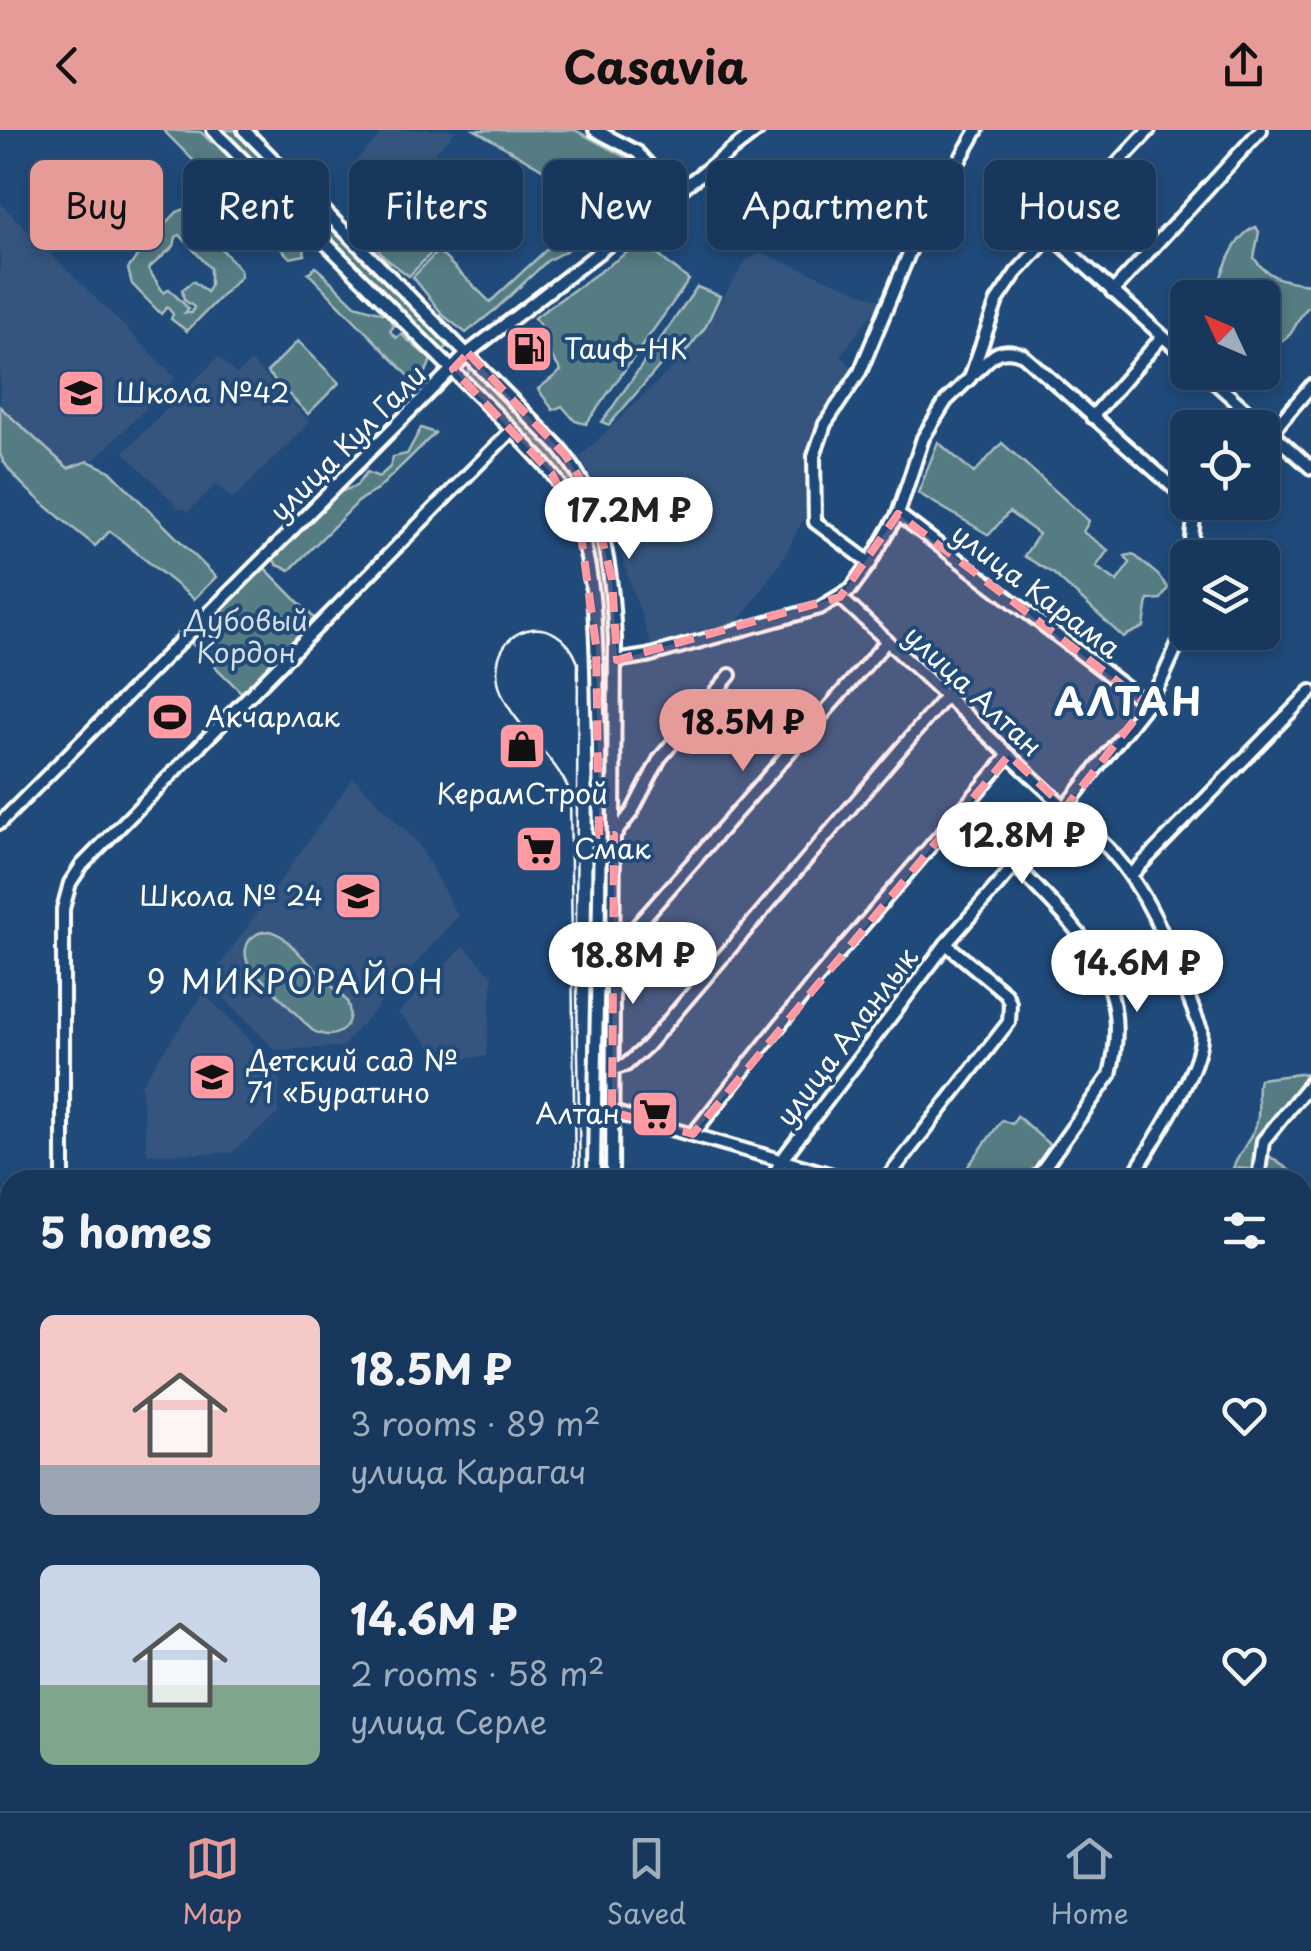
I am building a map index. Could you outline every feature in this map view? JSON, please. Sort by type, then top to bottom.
[{"type":"street","points":[[213,130],[512,430],[562,488],[576,517],[586,555],[596,645],[594,1170]]},
{"type":"street","points":[[244,130],[566,455],[591,495],[612,579],[615,661],[612,1170]]},
{"type":"street","points":[[596,130],[638,152],[645,160]]},
{"type":"street","name":"улица Кул Гали","points":[[687,183],[758,130]]},
{"type":"street","points":[[870,563],[815,522],[814,456],[825,424],[860,372],[917,234],[976,130]]},
{"type":"street","points":[[1122,160],[1150,130]]},
{"type":"street","points":[[1112,292],[1261,130]]},
{"type":"street","name":"улица Кул Гали","points":[[0,823],[468,353],[601,250]]},
{"type":"street","points":[[970,378],[997,301],[1037,250]]},
{"type":"street","points":[[1067,250],[1170,344]]},
{"type":"street","points":[[1092,417],[1162,337]]},
{"type":"street","points":[[615,661],[647,656],[820,608],[840,597],[870,563],[898,514],[923,438],[946,402],[995,352],[1009,349],[1023,355],[1170,485]]},
{"type":"street","points":[[1280,422],[1311,386]]},
{"type":"street","points":[[1223,390],[1245,410]]},
{"type":"street","points":[[63,1170],[63,908],[70,883],[82,866],[512,430]]},
{"type":"street","points":[[1280,441],[1311,468]]},
{"type":"street","name":"улица Карама","points":[[898,514],[1147,704]]},
{"type":"street","name":"улица Алтан","points":[[840,597],[1066,808],[1132,874],[1150,903],[1201,1028],[1203,1042],[1190,1075],[1137,1170]]},
{"type":"street","points":[[614,936],[626,935],[634,929],[887,641]]},
{"type":"street","name":"улица Аланлык","points":[[777,1170],[946,944],[1066,808],[1147,704],[1175,650]]},
{"type":"street","points":[[614,835],[632,812],[660,758],[730,676]]},
{"type":"street","points":[[1132,874],[1311,690]]},
{"type":"street","points":[[612,1069],[626,1065],[647,1046],[946,696]]},
{"type":"street","points":[[693,1134],[815,980],[1009,755]]},
{"type":"street","points":[[598,835],[614,835]]},
{"type":"street","points":[[1015,865],[1077,929],[1100,960],[1116,1012],[1110,1075],[1043,1170]]},
{"type":"street","points":[[894,1170],[1009,1022],[1010,1003],[1006,994],[946,944]]},
{"type":"street","points":[[1259,1170],[1263,1141],[1311,1082]]},
{"type":"street","points":[[612,1112],[812,1170]]},
{"type":"highlighted area","points":[[468,353],[565,455],[591,495],[612,579],[617,660],[840,597],[898,514],[1147,704],[1065,808],[1009,755],[693,1134],[612,1112],[614,835],[599,835],[596,645],[580,528],[552,474],[453,369]]},
{"type":"shaded area","points":[[385,130],[457,130],[428,160],[357,160]]},
{"type":"shaded area","name":"Школа №42","points":[[0,203],[30,233],[30,250],[47,250],[176,378],[96,458],[68,468],[0,407]]},
{"type":"shaded area","points":[[762,253],[882,301],[841,355],[854,370],[823,417],[809,451],[810,486],[803,487],[808,511],[781,562],[736,625],[652,648],[600,493],[580,457],[678,362],[706,326],[746,260]]},
{"type":"shaded area","points":[[218,357],[237,375],[251,361],[310,422],[233,499],[216,484],[189,511],[179,508],[124,452]]},
{"type":"shaded area","name":"Школа № 24","points":[[353,778],[418,843],[458,916],[342,1047],[275,1050],[208,982]]},
{"type":"shaded area","points":[[464,946],[493,976],[486,1056],[451,1060],[440,1056],[398,1013]]},
{"type":"shaded area","name":"Детский сад № 71 «Буратино","points":[[204,993],[280,1071],[278,1114],[231,1153],[147,1154],[141,1084]]},
{"type":"green space","points":[[163,130],[201,132],[211,142],[220,143],[235,160],[193,160]]},
{"type":"green space","points":[[220,130],[236,130],[266,160],[250,160]]},
{"type":"green space","points":[[475,130],[575,130],[630,160],[543,160],[543,169]]},
{"type":"green space","points":[[183,210],[183,238],[176,237],[174,246],[148,269],[164,293],[169,289],[189,309],[185,313],[192,313],[194,307],[184,300],[182,290],[193,281],[207,292],[210,285],[210,268],[194,250],[223,250],[240,269],[241,276],[187,331],[171,319],[173,314],[167,307],[161,314],[132,284],[128,269],[141,250],[163,250],[163,227]]},
{"type":"green space","points":[[329,223],[349,243],[349,250],[356,250],[450,344],[441,353],[329,240]]},
{"type":"green space","points":[[1256,227],[1259,232],[1254,258],[1265,271],[1311,284],[1311,305],[1281,342],[1280,280],[1220,280],[1237,243]]},
{"type":"green space","points":[[282,250],[304,250],[305,255],[290,258]]},
{"type":"green space","points":[[378,250],[434,250],[409,276]]},
{"type":"green space","points":[[546,250],[567,250],[547,261],[466,333],[444,316],[413,277],[438,251],[490,302]]},
{"type":"green space","points":[[629,251],[658,255],[689,280],[586,424],[575,421],[562,406],[553,410],[538,389],[561,371],[542,341],[544,330],[534,318]]},
{"type":"green space","points":[[316,267],[355,305],[386,314],[396,338],[401,334],[431,360],[423,379],[408,375],[308,273]]},
{"type":"green space","points":[[697,287],[720,296],[706,326],[678,362],[669,355],[609,425],[602,422]]},
{"type":"green space","points":[[298,341],[339,383],[308,414],[267,372]]},
{"type":"green space","points":[[469,369],[515,409],[554,451],[577,482],[593,517],[604,558],[614,651],[611,830],[602,830],[598,597],[569,495],[467,378]]},
{"type":"green space","points":[[0,407],[68,468],[88,461],[110,471],[216,577],[194,599],[110,531],[95,546],[28,490],[6,465],[0,454]]},
{"type":"green space","points":[[421,428],[435,433],[290,570],[277,565],[271,556],[332,495],[356,486],[367,472],[379,477],[390,467],[393,457],[407,454]]},
{"type":"green space","points":[[938,442],[974,473],[1002,443],[1089,521],[1083,532],[1108,550],[1096,567],[1117,581],[1130,563],[1125,556],[1133,554],[1158,575],[1168,588],[1161,599],[1148,600],[1144,627],[1123,637],[1054,574],[1024,556],[1039,534],[1009,512],[989,535],[918,493]]},
{"type":"green space","name":"Дубовый Кордон","points":[[261,564],[320,624],[247,698],[185,637]]},
{"type":"green space","points":[[271,931],[283,937],[347,1001],[349,1018],[342,1030],[329,1035],[312,1030],[249,966],[249,941],[257,934]]},
{"type":"green space","points":[[1307,1073],[1298,1097],[1285,1105],[1262,1137],[1259,1149],[1289,1170],[1233,1168],[1257,1122],[1259,1079]]},
{"type":"green space","points":[[1017,1116],[1052,1147],[1037,1170],[965,1170],[1002,1120],[1012,1124]]},
{"type":"tram line","points":[[575,1170],[570,792],[553,763],[519,722],[498,681],[498,662],[504,647],[527,630],[542,629],[556,634],[578,663],[580,1170]]},
{"type":"place","name":"Таиф-НК","points":[[529,349]]},
{"type":"place","name":"Школа №42","points":[[81,393]]},
{"type":"place","name":"Акчарлак","points":[[170,717]]},
{"type":"place","name":"КерамСтрой","points":[[522,746]]},
{"type":"place","name":"Смак","points":[[539,849]]},
{"type":"place","name":"Школа № 24","points":[[358,896]]},
{"type":"place","name":"Детский сад № 71 «Буратино","points":[[212,1077]]},
{"type":"place","name":"Алтан","points":[[655,1114]]},
{"type":"district","name":"АЛТАН","points":[[1129,703]]},
{"type":"district","name":"9 МИКРОРАЙОН","points":[[296,983]]}]
